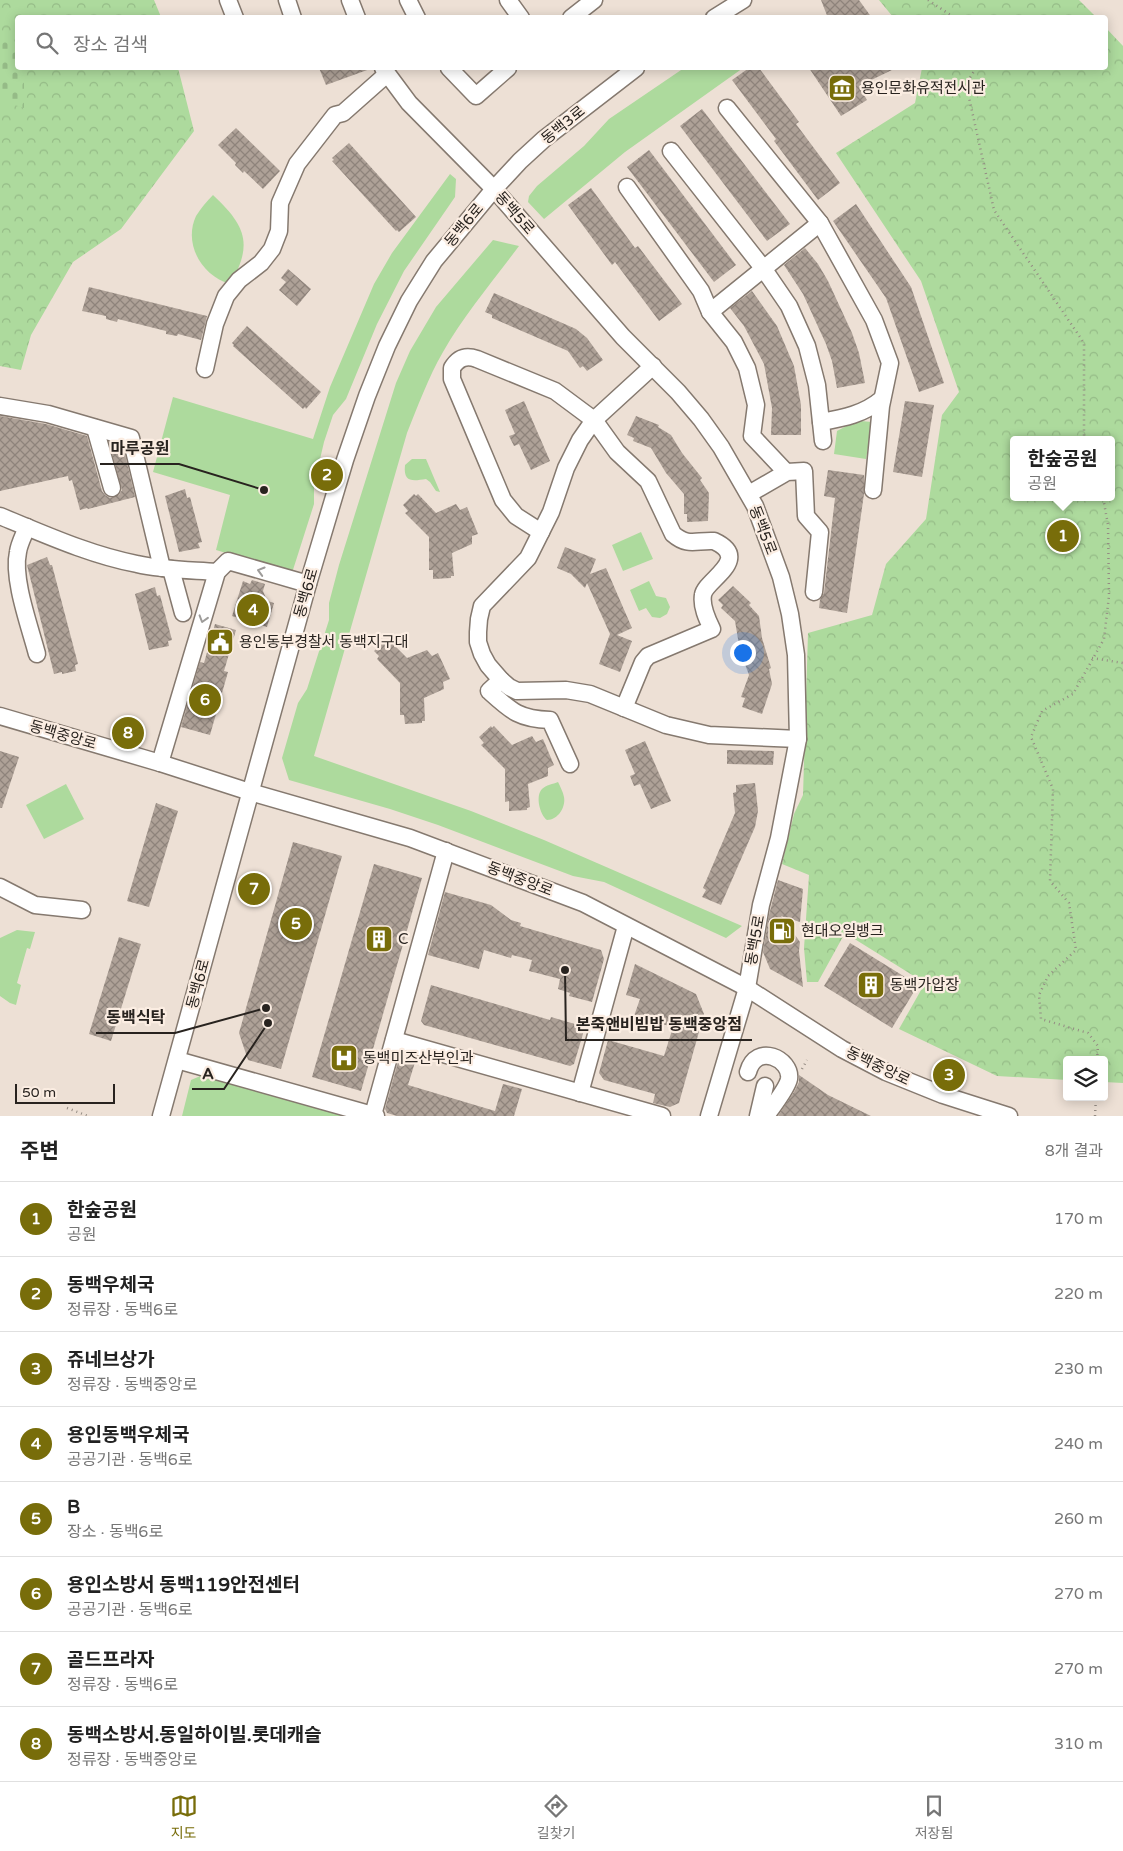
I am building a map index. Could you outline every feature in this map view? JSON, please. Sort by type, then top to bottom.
[{"type":"street","points":[[228,0],[234,15]]},
{"type":"street","points":[[287,0],[292,15]]},
{"type":"street","points":[[350,0],[356,15]]},
{"type":"street","points":[[408,0],[416,15]]},
{"type":"street","points":[[508,0],[519,15]]},
{"type":"street","points":[[575,15],[594,0]]},
{"type":"street","points":[[719,15],[743,0]]},
{"type":"street","points":[[451,70],[476,96],[506,70]]},
{"type":"street","name":"동백3로","points":[[494,189],[544,139],[633,70]]},
{"type":"street","points":[[205,369],[215,324],[226,296],[239,280],[261,263],[276,240],[281,221],[280,203],[297,164],[335,115],[343,113],[385,71]]},
{"type":"street","name":"동백5로","points":[[385,71],[410,103],[494,189],[617,330],[702,420],[721,447],[749,494],[770,543],[781,577],[790,614],[796,655],[798,739],[780,838],[761,905],[747,988],[709,1116]]},
{"type":"street","points":[[727,108],[820,223],[874,320],[890,363],[882,399],[874,490]]},
{"type":"street","points":[[671,151],[763,268],[789,306],[807,346],[817,385],[823,441]]},
{"type":"street","points":[[626,187],[701,291],[710,312],[734,342],[747,368],[756,405],[752,436],[786,472]]},
{"type":"street","name":"동백6로","points":[[161,1116],[308,584],[345,460],[367,396],[387,346],[409,301],[434,261],[494,189]]},
{"type":"street","points":[[710,312],[820,223]]},
{"type":"street","points":[[541,532],[516,516],[503,500],[452,379],[452,368],[455,363],[465,357],[477,359],[555,391],[594,420],[617,452],[648,480],[673,534],[680,540],[688,543],[714,540],[726,549],[728,556],[727,565],[722,573],[702,593],[703,603],[712,629],[648,656],[643,662],[624,708]]},
{"type":"street","points":[[653,366],[594,420],[580,440],[566,468],[551,512],[528,558],[482,606],[479,619],[478,642],[482,654],[488,665],[501,680],[509,687],[517,690],[566,690],[590,694],[666,725],[709,734],[798,739]]},
{"type":"street","points":[[821,422],[852,416],[871,409],[882,399]]},
{"type":"street","points":[[0,406],[48,414],[131,438],[166,569],[183,613]]},
{"type":"street","points":[[95,428],[112,488]]},
{"type":"street","points":[[749,494],[786,472],[804,471],[806,516],[820,532],[814,592]]},
{"type":"street","points":[[0,516],[108,556],[136,564],[166,569],[217,572]]},
{"type":"street","points":[[27,527],[17,553],[17,563],[20,588],[37,654]]},
{"type":"street","points":[[160,763],[217,572],[228,561],[308,584]]},
{"type":"street","points":[[501,680],[489,691],[510,711],[534,720],[550,720],[570,764]]},
{"type":"street","name":"동백중앙로","points":[[0,716],[160,763],[250,792],[410,838],[582,903],[747,988],[842,1048],[886,1072],[942,1095],[1009,1116]]},
{"type":"street","points":[[177,1060],[374,1116],[446,851]]},
{"type":"street","points":[[0,887],[35,905],[82,910]]},
{"type":"street","points":[[580,1093],[626,926]]},
{"type":"street","points":[[394,1040],[662,1116]]},
{"type":"street","points":[[748,1072],[750,1065],[758,1058],[767,1055],[777,1058],[787,1068],[790,1078],[766,1116]]},
{"type":"street","points":[[758,1116],[766,1086]]},
{"type":"path","points":[[928,0],[950,15]]},
{"type":"path","points":[[975,70],[966,84],[994,210],[1084,343],[1084,436]]},
{"type":"path","points":[[1097,1056],[1098,1046],[1088,1033],[1042,1019],[1039,994],[1048,976],[1076,950],[1068,902],[1050,881],[1053,789],[1031,737],[1042,711],[1074,694],[1104,639],[1109,596],[1108,525],[1104,501]]},
{"type":"path","points":[[1092,658],[1123,663]]},
{"type":"path","points":[[1095,1116],[1096,1101]]},
{"type":"path","points":[[68,1108],[88,1116]]},
{"type":"green space","points":[[0,0],[154,0],[160,15],[15,15],[15,70],[179,70],[194,131],[121,229],[73,262],[31,335],[21,370],[0,366]]},
{"type":"green space","points":[[879,0],[1079,0],[1094,15],[905,15],[891,15]]},
{"type":"green space","points":[[0,29],[15,52],[15,70],[24,70],[24,108],[0,100]]},
{"type":"green space","points":[[1108,30],[1123,46],[1123,1083],[1108,1082],[1108,1056],[1063,1056],[1063,1080],[997,1076],[899,1029],[925,983],[845,933],[818,982],[807,982],[804,948],[809,875],[782,864],[794,814],[803,795],[808,633],[872,615],[886,564],[926,519],[942,415],[959,392],[921,281],[836,153],[915,103],[922,70],[1108,70]]},
{"type":"green space","points":[[681,70],[740,70],[625,152],[544,219],[528,202],[529,196],[537,186],[584,146],[609,119]]},
{"type":"green space","points":[[450,174],[456,179],[455,197],[404,271],[377,324],[346,399],[333,415],[324,442],[314,485],[314,504],[292,573],[216,550],[230,495],[153,472],[173,397],[313,439],[330,387],[374,284],[392,253]]},
{"type":"green space","points":[[213,195],[233,216],[239,226],[244,246],[242,257],[230,284],[211,274],[198,258],[194,248],[192,237],[196,216]]},
{"type":"green space","points":[[493,240],[519,246],[469,311],[451,338],[419,402],[407,433],[314,756],[471,811],[544,840],[742,926],[726,938],[604,882],[573,876],[438,825],[289,780],[282,758],[298,703],[307,689],[329,620],[329,603],[339,565],[396,383],[410,351],[436,307]]},
{"type":"green space","points":[[861,421],[872,422],[866,459],[834,454],[837,431],[852,423]]},
{"type":"green space","points":[[412,459],[426,459],[440,492],[436,491],[426,479],[410,480],[407,478],[405,465]]},
{"type":"green space","points":[[641,532],[653,559],[623,571],[612,545]]},
{"type":"green space","points":[[649,581],[656,596],[666,598],[670,607],[667,614],[660,618],[652,617],[646,608],[639,611],[630,590]]},
{"type":"green space","points":[[558,782],[564,795],[564,805],[555,818],[547,820],[544,818],[539,805],[540,792],[545,786]]},
{"type":"green space","points":[[66,784],[84,819],[44,839],[26,805]]},
{"type":"green space","points":[[17,930],[35,932],[30,949],[27,948],[17,983],[21,985],[16,1005],[0,996],[0,938]]},
{"type":"green space","points":[[205,1074],[345,1116],[182,1116],[191,1080]]},
{"type":"building","points":[[821,0],[859,0],[870,15],[827,15]]},
{"type":"building","points":[[320,70],[367,70],[326,85]]},
{"type":"building","points":[[746,70],[760,70],[799,122],[796,124],[840,183],[818,200],[732,80]]},
{"type":"building","name":"용인문화유적전시관","points":[[810,70],[892,70],[859,86],[867,100],[841,116]]},
{"type":"building","points":[[702,109],[790,224],[767,241],[680,126]]},
{"type":"building","points":[[236,128],[280,171],[263,189],[244,171],[243,173],[218,145]]},
{"type":"building","points":[[349,143],[416,217],[399,232],[332,161],[334,160],[332,158]]},
{"type":"building","points":[[649,150],[736,265],[714,282],[627,167]]},
{"type":"building","points":[[591,188],[635,248],[638,246],[682,304],[659,321],[615,262],[612,265],[568,205]]},
{"type":"building","points":[[856,204],[911,287],[944,383],[919,392],[886,298],[833,221]]},
{"type":"building","points":[[805,248],[818,264],[828,281],[852,333],[859,353],[865,383],[837,388],[832,361],[826,344],[803,294],[784,265]]},
{"type":"building","points":[[288,269],[311,289],[297,306],[279,290],[286,282],[281,278]]},
{"type":"building","points":[[89,287],[207,316],[201,340],[178,334],[177,336],[166,334],[166,331],[118,319],[117,322],[106,319],[106,316],[82,311]]},
{"type":"building","points":[[752,291],[777,326],[794,366],[801,405],[801,435],[771,435],[772,408],[764,364],[744,326],[730,308]]},
{"type":"building","points":[[494,293],[576,329],[587,338],[603,360],[587,371],[583,366],[580,368],[568,351],[492,318],[492,315],[485,312]]},
{"type":"building","points":[[247,326],[321,392],[306,409],[305,407],[303,409],[233,346],[232,343]]},
{"type":"building","points":[[524,401],[550,461],[531,470],[519,444],[514,446],[509,436],[515,434],[505,410]]},
{"type":"building","points":[[905,401],[934,405],[922,477],[893,472]]},
{"type":"building","points":[[0,416],[46,424],[87,436],[102,491],[110,498],[119,495],[122,490],[109,442],[123,446],[135,497],[80,510],[72,480],[69,481],[68,476],[0,491]]},
{"type":"building","points":[[636,416],[659,425],[658,427],[671,435],[682,453],[702,478],[700,480],[709,493],[708,521],[687,522],[687,514],[684,514],[684,494],[666,473],[651,448],[633,441],[634,438],[627,435]]},
{"type":"building","points":[[828,470],[864,475],[864,494],[847,613],[819,608],[820,600],[824,593],[835,498],[824,496]]},
{"type":"building","points":[[185,489],[187,498],[190,497],[202,542],[198,543],[200,548],[179,552],[165,496]]},
{"type":"building","points":[[414,494],[416,496],[418,494],[436,513],[456,504],[460,510],[467,507],[478,534],[472,536],[472,544],[452,553],[454,576],[451,576],[451,578],[433,579],[433,570],[429,570],[429,537],[405,513],[408,511],[403,505]]},
{"type":"building","points":[[565,547],[596,559],[590,574],[606,568],[632,628],[617,635],[632,641],[620,672],[599,664],[610,634],[587,583],[585,588],[571,574],[557,568]]},
{"type":"building","points":[[47,557],[50,565],[52,565],[78,664],[75,665],[76,671],[62,674],[62,672],[54,674],[27,565]]},
{"type":"building","points":[[252,580],[265,584],[263,591],[267,601],[274,603],[267,627],[232,616],[243,581],[250,584]]},
{"type":"building","points":[[733,586],[751,603],[749,605],[759,616],[762,638],[771,668],[769,669],[772,684],[762,714],[742,707],[745,698],[741,697],[749,675],[740,651],[735,621],[721,608],[723,605],[718,600]]},
{"type":"building","points":[[155,587],[157,596],[160,595],[172,640],[168,641],[169,646],[149,650],[135,594]]},
{"type":"building","points":[[215,624],[236,630],[224,671],[228,672],[210,735],[181,727],[200,662],[204,663]]},
{"type":"building","points":[[386,639],[407,658],[427,650],[432,656],[438,653],[450,679],[443,682],[444,689],[424,698],[425,721],[422,721],[422,723],[405,724],[404,715],[400,715],[400,683],[377,659],[379,656],[374,651]]},
{"type":"building","points":[[491,726],[492,728],[494,726],[512,745],[532,736],[536,742],[543,739],[554,765],[548,768],[548,776],[528,784],[530,807],[527,810],[509,811],[509,801],[505,802],[505,769],[481,745],[484,743],[479,737]]},
{"type":"building","points":[[645,741],[671,801],[651,809],[640,784],[634,786],[630,776],[635,774],[625,750]]},
{"type":"building","points":[[727,750],[774,751],[773,765],[727,764]]},
{"type":"building","points":[[0,751],[19,757],[2,808],[0,808]]},
{"type":"building","points":[[755,783],[758,811],[755,827],[721,905],[702,897],[706,890],[703,888],[735,813],[733,793],[736,792],[736,785]]},
{"type":"building","points":[[156,803],[178,811],[149,907],[127,901]]},
{"type":"building","points":[[293,842],[342,856],[281,1069],[248,1060],[239,1033]]},
{"type":"building","points":[[374,864],[422,878],[361,1091],[312,1077]]},
{"type":"building","points":[[778,880],[803,889],[800,922],[781,916],[800,942],[799,951],[803,987],[770,969],[763,952],[769,915]]},
{"type":"building","points":[[445,892],[491,905],[511,920],[521,923],[520,926],[601,950],[604,959],[592,1002],[569,996],[570,993],[558,989],[560,979],[529,971],[532,960],[512,955],[511,958],[484,950],[479,969],[428,955]]},
{"type":"building","points":[[119,937],[141,944],[111,1041],[89,1034]]},
{"type":"building","name":"동백가압장","points":[[850,943],[918,985],[892,1028],[824,986]]},
{"type":"building","points":[[635,964],[696,994],[704,1014],[679,1103],[670,1107],[653,1103],[655,1094],[604,1080],[599,1073],[608,1040],[664,1056],[673,1027],[634,1016],[640,999],[626,995]]},
{"type":"building","points":[[431,985],[550,1020],[551,1017],[585,1027],[574,1064],[570,1066],[424,1025],[421,1021]]},
{"type":"building","points":[[403,1056],[416,1059],[408,1085],[495,1111],[503,1084],[522,1089],[514,1116],[397,1116],[387,1113],[385,1109],[399,1058]]},
{"type":"building","points":[[799,1075],[828,1095],[871,1116],[778,1116],[794,1092],[799,1082]]},
{"type":"place","name":"용인문화유적전시관","points":[[842,88]]},
{"type":"place","name":"동백우체국","points":[[327,475]]},
{"type":"place","name":"마루공원","points":[[264,490]]},
{"type":"place","name":"한숲공원","points":[[1063,536]]},
{"type":"place","name":"용인동백우체국","points":[[253,610]]},
{"type":"place","name":"용인동부경찰서 동백지구대","points":[[220,642]]},
{"type":"place","name":"용인소방서 동백119안전센터","points":[[205,700]]},
{"type":"place","name":"동백소방서.동일하이빌.롯데캐슬","points":[[128,733]]},
{"type":"place","name":"골드프라자","points":[[254,889]]},
{"type":"place","name":"B","points":[[296,924]]},
{"type":"place","name":"현대오일뱅크","points":[[782,931]]},
{"type":"place","name":"C","points":[[379,939]]},
{"type":"place","name":"본죽앤비빔밥 동백중앙점","points":[[565,970]]},
{"type":"place","name":"동백가압장","points":[[871,985]]},
{"type":"place","name":"동백식탁","points":[[266,1008]]},
{"type":"place","name":"A","points":[[268,1023]]},
{"type":"place","name":"동백미즈산부인과","points":[[344,1058]]},
{"type":"place","name":"쥬네브상가","points":[[949,1075]]}]
